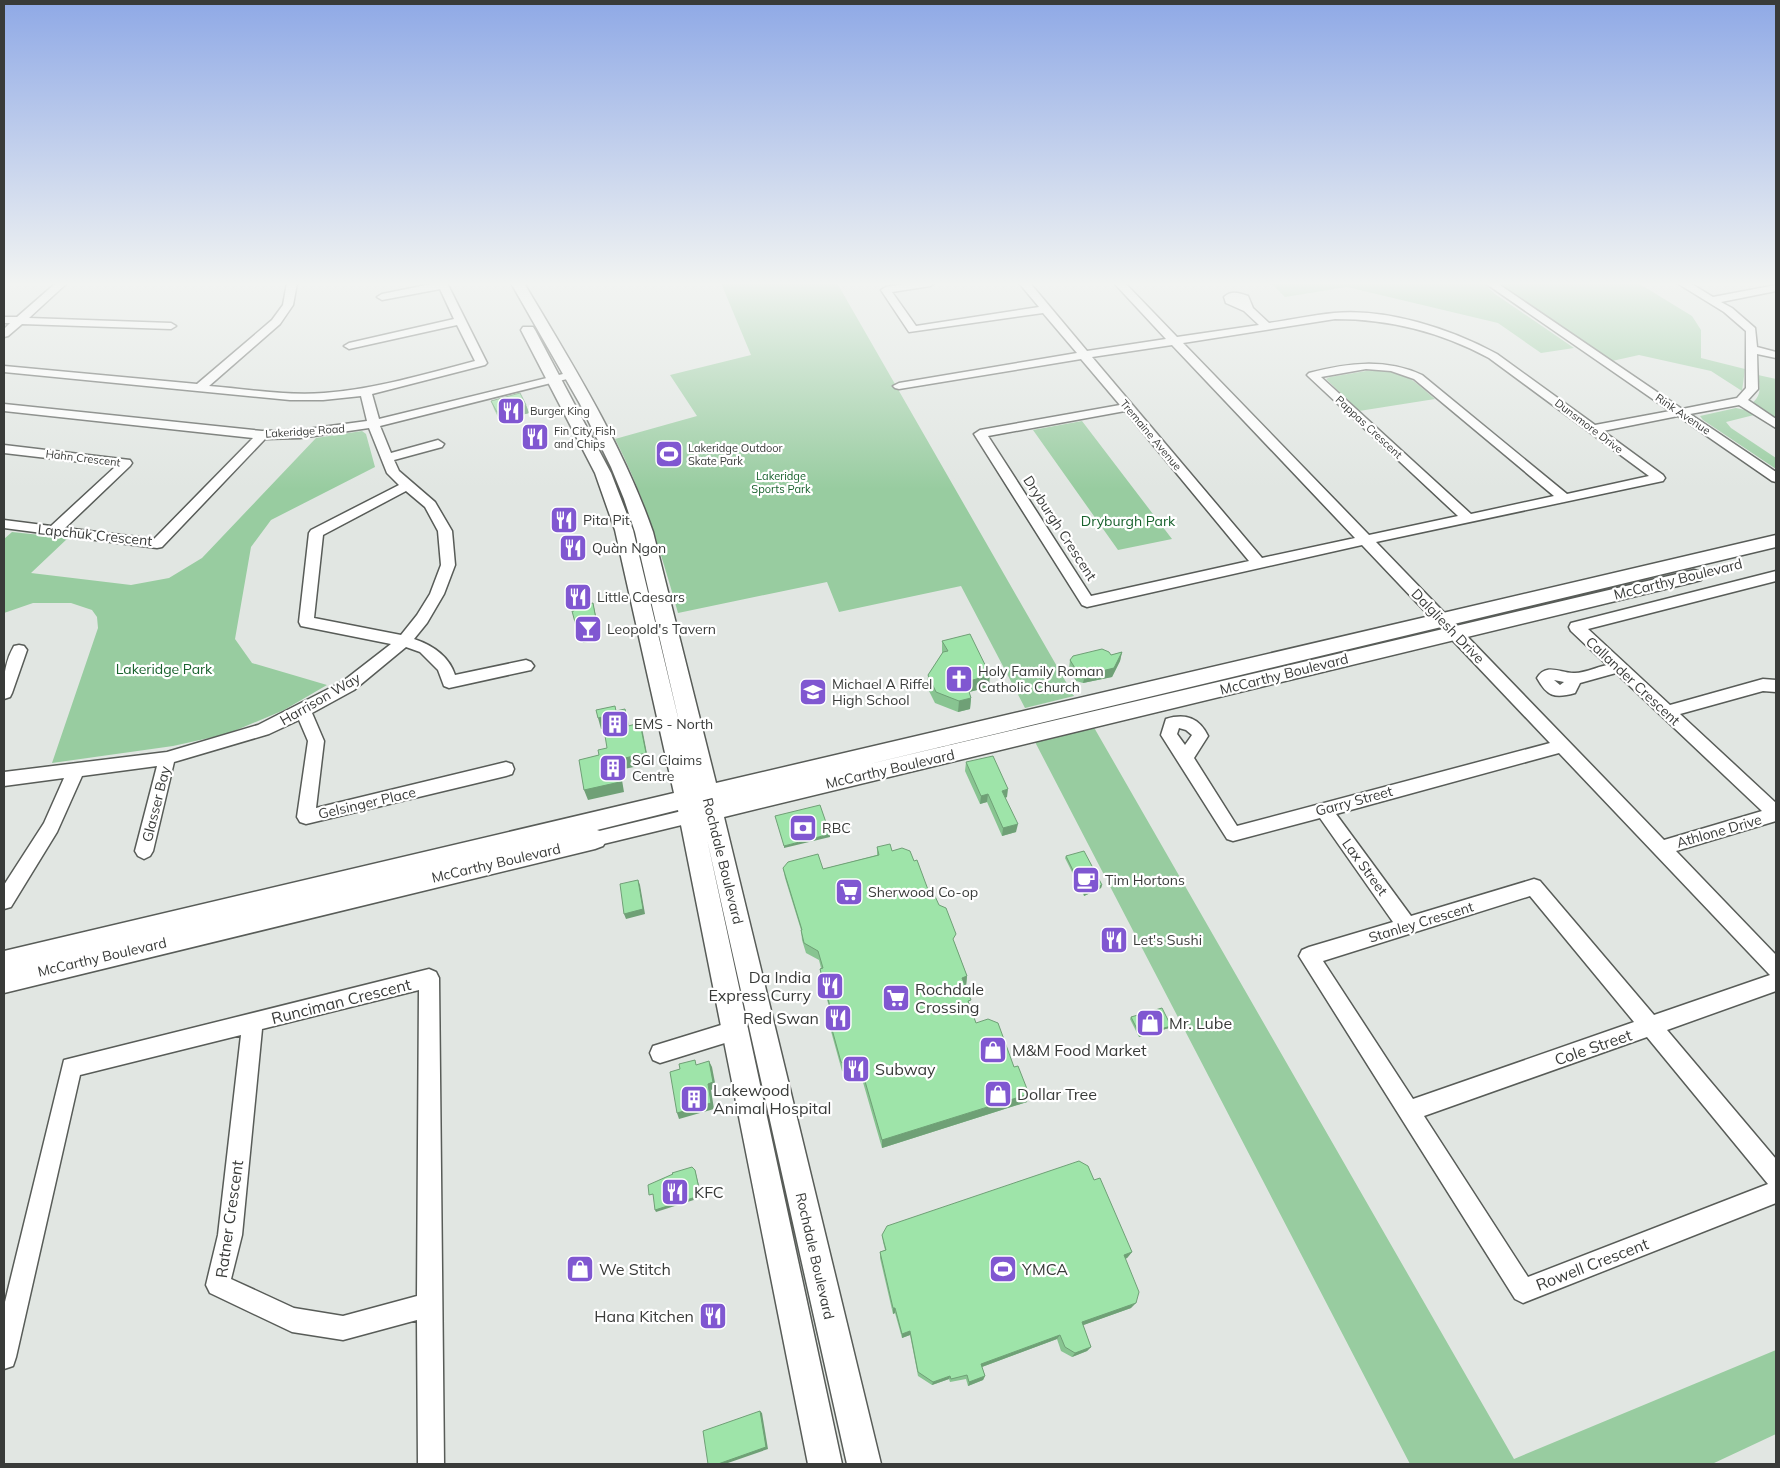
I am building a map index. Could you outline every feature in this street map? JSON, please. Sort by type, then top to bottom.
[{"type":"main road","name":"Rochdale Boulevard","points":[[547,352],[618,461],[635,501],[644,532],[699,805],[734,1031],[825,1464]]},
{"type":"main road","name":"Rochdale Boulevard","points":[[551,352],[563,377]]},
{"type":"main road","name":"McCarthy Boulevard","points":[[1448,627],[1776,541]]},
{"type":"main road","name":"McCarthy Boulevard","points":[[4,963],[699,805],[1448,627],[1776,556]]},
{"type":"main road","name":"Rochdale Boulevard","points":[[699,805],[864,1464]]},
{"type":"main road","name":"McCarthy Boulevard","points":[[4,981],[595,839]]},
{"type":"street","points":[[201,387],[242,352]]},
{"type":"street","points":[[4,369],[290,397],[323,397],[366,392],[481,363],[475,352]]},
{"type":"street","name":"Tremaine Avenue","points":[[1081,352],[1258,564]]},
{"type":"street","points":[[899,386],[1108,352]]},
{"type":"street","name":"Dalgliesh Drive","points":[[1184,352],[1776,968]]},
{"type":"street","name":"Dunsmore Drive","points":[[1367,541],[1659,478],[1486,352]]},
{"type":"street","name":"Rink Avenue","points":[[1591,352],[1776,478]]},
{"type":"street","points":[[1593,429],[1740,401],[1752,389],[1751,352]]},
{"type":"street","points":[[1761,352],[1776,355]]},
{"type":"street","name":"Pappas Crescent","points":[[1469,519],[1313,375],[1368,364],[1379,364],[1406,371],[1418,377],[1565,498]]},
{"type":"street","name":"Lakeridge Road","points":[[4,407],[262,435],[300,434],[374,424],[563,377]]},
{"type":"street","name":"Harrison Way","points":[[4,779],[167,758],[263,730],[302,712],[348,686],[404,641],[422,619],[438,594],[448,566],[446,531],[430,504],[393,473],[374,424],[366,392]]},
{"type":"street","points":[[1740,401],[1776,424]]},
{"type":"street","name":"Dryburgh Crescent","points":[[1128,407],[980,434],[1087,602],[1367,541]]},
{"type":"street","name":"Lapchuk Crescent","points":[[4,524],[157,544],[262,435]]},
{"type":"street","points":[[386,458],[438,444]]},
{"type":"street","name":"Hahn Crescent","points":[[4,449],[126,463],[55,530]]},
{"type":"street","points":[[407,486],[316,533],[306,622],[404,641],[425,648],[445,668],[449,682],[526,666]]},
{"type":"street","name":"Callander Crescent","points":[[1776,576],[1576,627],[1776,813]]},
{"type":"street","points":[[4,693],[19,650]]},
{"type":"street","points":[[1574,679],[1619,667]]},
{"type":"street","points":[[1667,712],[1763,685],[1776,686]]},
{"type":"street","name":"Gelsinger Place","points":[[302,712],[316,741],[306,817],[506,770]]},
{"type":"street","name":"Garry Street","points":[[1185,758],[1233,834],[1563,746]]},
{"type":"street","name":"Glasser Bay","points":[[144,851],[167,758]]},
{"type":"street","points":[[4,901],[51,827],[76,769]]},
{"type":"street","name":"McCarthy Boulevard","points":[[595,839],[699,805]]},
{"type":"street","name":"Lax Street","points":[[1323,809],[1407,926]]},
{"type":"street","name":"Athlone Drive","points":[[1661,848],[1776,813]]},
{"type":"street","name":"Stanley Crescent","points":[[1409,1111],[1309,956],[1534,887],[1651,1027]]},
{"type":"street","name":"Runciman Crescent","points":[[4,1357],[71,1067],[429,978],[431,1464]]},
{"type":"street","name":"Cole Street","points":[[1409,1111],[1776,982]]},
{"type":"street","name":"Ratner Crescent","points":[[252,1023],[230,1235],[218,1285],[292,1320],[343,1328],[429,1305]]},
{"type":"street","points":[[1651,1027],[1776,1176]]},
{"type":"street","points":[[660,1053],[734,1031]]},
{"type":"street","name":"Rowell Crescent","points":[[1409,1111],[1523,1291],[1776,1192]]},
{"type":"green space","name":"Lakeridge Sports Park","points":[[750,352],[876,352],[1074,696],[1025,708],[961,586],[839,612],[827,582],[678,613],[643,503],[615,439],[697,416],[670,375],[751,355]]},
{"type":"green space","points":[[1598,352],[1701,352],[1701,358],[1745,369],[1742,391],[1711,371],[1639,355],[1612,361]]},
{"type":"green space","points":[[1372,370],[1383,370],[1407,377],[1435,399],[1359,411],[1326,379]]},
{"type":"green space","points":[[1758,375],[1776,379],[1776,422],[1751,404],[1759,394]]},
{"type":"green space","points":[[1736,408],[1754,415],[1726,422],[1731,428],[1776,458],[1776,469],[1703,420],[1700,416]]},
{"type":"green space","name":"Dryburgh Park","points":[[1082,421],[1172,539],[1118,550],[1033,430]]},
{"type":"green space","name":"Lakeridge Park","points":[[362,431],[366,434],[375,467],[271,520],[251,547],[235,639],[252,663],[327,685],[284,710],[227,734],[173,746],[52,763],[98,628],[97,617],[92,610],[71,603],[33,603],[4,613],[4,539],[12,532],[68,538],[31,573],[131,585],[169,578],[202,558],[316,438]]},
{"type":"green space","points":[[1092,724],[1514,1459],[1776,1350],[1776,1434],[1712,1464],[1410,1464],[1034,740]]},
{"type":"building","points":[[520,393],[526,405],[497,412],[491,401]]},
{"type":"building","name":"Leopold's Tavern","points":[[593,603],[598,630],[580,634],[579,626],[576,626],[572,611],[574,611],[574,607]]},
{"type":"building","name":"Holy Family Roman Catholic Church","points":[[970,634],[990,675],[966,682],[971,698],[959,701],[936,692],[928,675],[943,652],[948,651],[942,641]]},
{"type":"building","points":[[1102,649],[1111,655],[1122,652],[1114,668],[1085,675],[1078,673],[1070,660],[1073,656]]},
{"type":"building","points":[[615,706],[616,711],[625,709],[628,726],[640,723],[646,753],[621,759],[621,762],[617,763],[620,782],[584,790],[579,760],[599,755],[598,750],[607,748],[602,717],[598,718],[596,710]]},
{"type":"building","points":[[993,756],[1008,789],[1002,791],[1018,824],[1003,828],[988,794],[981,796],[966,762]]},
{"type":"building","name":"RBC","points":[[820,805],[830,834],[784,846],[775,816]]},
{"type":"building","name":"Rochdale Crossing","points":[[890,844],[892,851],[902,848],[910,851],[914,861],[917,860],[930,895],[934,894],[939,905],[946,908],[956,934],[953,939],[967,976],[962,978],[971,1000],[968,1001],[976,1023],[988,1019],[998,1023],[1014,1067],[1018,1066],[1029,1094],[882,1140],[860,1064],[850,1066],[841,1062],[828,1015],[832,1014],[820,969],[823,968],[818,951],[804,943],[802,930],[783,868],[788,862],[818,854],[823,869],[879,855],[877,847]]},
{"type":"building","name":"Tim Hortons","points":[[1084,851],[1102,885],[1084,893],[1066,856]]},
{"type":"building","points":[[638,880],[643,909],[624,914],[620,884]]},
{"type":"building","name":"Mr. Lube","points":[[1162,1008],[1171,1026],[1140,1035],[1131,1017]]},
{"type":"building","name":"Lakewood Animal Hospital","points":[[695,1060],[696,1065],[709,1061],[713,1082],[708,1084],[711,1103],[677,1113],[670,1072],[680,1069],[679,1064]]},
{"type":"building","name":"YMCA","points":[[1079,1161],[1088,1166],[1094,1180],[1100,1178],[1132,1252],[1124,1255],[1139,1292],[1136,1303],[1082,1322],[1091,1347],[1075,1353],[1065,1347],[1060,1335],[981,1364],[985,1376],[969,1382],[967,1375],[951,1379],[950,1376],[933,1382],[918,1372],[910,1331],[902,1334],[895,1308],[893,1308],[880,1252],[886,1250],[882,1235],[887,1226]]},
{"type":"building","name":"KFC","points":[[692,1167],[695,1170],[699,1196],[655,1210],[653,1194],[649,1195],[648,1185],[672,1173]]},
{"type":"building","points":[[760,1411],[766,1447],[718,1464],[708,1464],[703,1431]]},
{"type":"place","name":"Burger King","points":[[511,411]]},
{"type":"place","name":"Fin City Fish and Chips","points":[[535,437]]},
{"type":"place","name":"Lakeridge Outdoor Skate Park","points":[[669,454]]},
{"type":"place","name":"Pita Pit","points":[[564,520]]},
{"type":"place","name":"Quàn Ngon","points":[[573,548]]},
{"type":"place","name":"Little Caesars","points":[[578,597]]},
{"type":"place","name":"Leopold's Tavern","points":[[588,629]]},
{"type":"place","name":"Holy Family Roman Catholic Church","points":[[959,679]]},
{"type":"place","name":"Michael A Riffel High School","points":[[813,692]]},
{"type":"place","name":"EMS - North","points":[[615,724]]},
{"type":"place","name":"SGI Claims Centre","points":[[613,768]]},
{"type":"place","name":"RBC","points":[[803,828]]},
{"type":"place","name":"Tim Hortons","points":[[1086,880]]},
{"type":"place","name":"Sherwood Co-op","points":[[849,892]]},
{"type":"place","name":"Let's Sushi","points":[[1114,940]]},
{"type":"place","name":"Da India Express Curry","points":[[830,986]]},
{"type":"place","name":"Rochdale Crossing","points":[[896,998]]},
{"type":"place","name":"Red Swan","points":[[838,1018]]},
{"type":"place","name":"Mr. Lube","points":[[1150,1023]]},
{"type":"place","name":"M&M Food Market","points":[[993,1050]]},
{"type":"place","name":"Subway","points":[[856,1069]]},
{"type":"place","name":"Dollar Tree","points":[[998,1094]]},
{"type":"place","name":"Lakewood Animal Hospital","points":[[694,1099]]},
{"type":"place","name":"KFC","points":[[675,1192]]},
{"type":"place","name":"We Stitch","points":[[580,1269]]},
{"type":"place","name":"YMCA","points":[[1003,1269]]},
{"type":"place","name":"Hana Kitchen","points":[[713,1316]]}]
